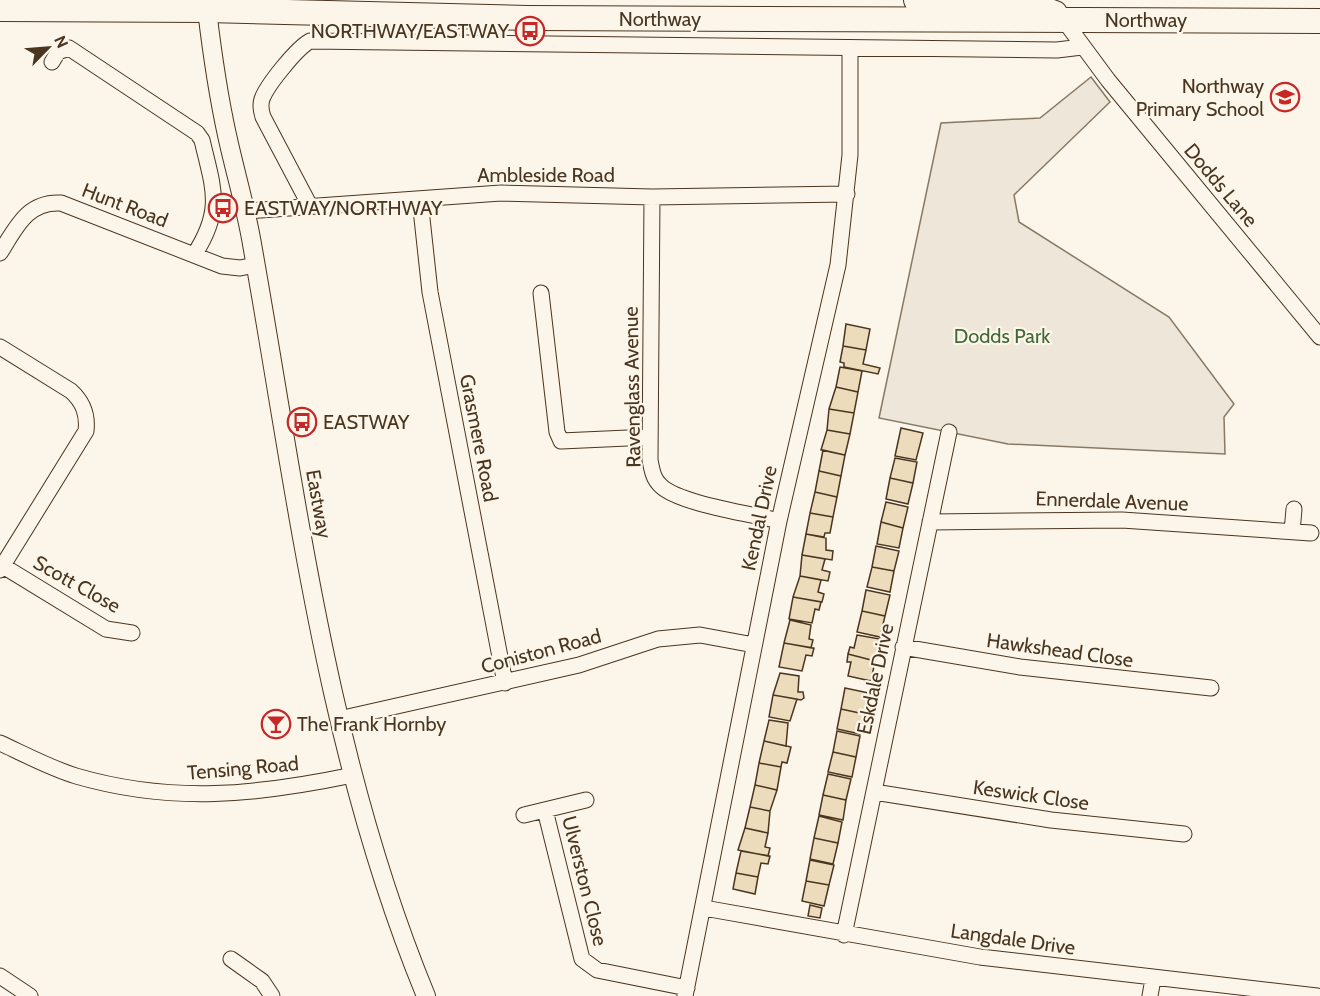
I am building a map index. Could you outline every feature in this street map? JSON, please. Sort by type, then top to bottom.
[{"type":"highway","points":[[916,0],[1026,3],[1056,10]]},
{"type":"highway","name":"Northway","points":[[0,9],[207,10],[540,18],[1056,10],[1320,21]]},
{"type":"street","name":"Eastway","points":[[207,10],[225,125],[246,211],[314,603],[339,719],[385,884],[426,996]]},
{"type":"street","name":"Dodds Lane","points":[[1056,10],[1082,47],[1320,337]]},
{"type":"street","name":"Northway","points":[[310,206],[263,117],[261,104],[266,92],[299,49],[310,41],[1057,50],[1082,47]]},
{"type":"street","points":[[52,62],[58,52],[69,48],[197,133],[202,140],[215,204],[205,238],[194,255]]},
{"type":"street","name":"Kendal Drive","points":[[686,992],[779,521],[838,265],[847,194],[850,48]]},
{"type":"street","name":"Ambleside Road","points":[[246,211],[501,193],[652,197],[847,194]]},
{"type":"street","name":"Ravenglass Avenue","points":[[652,197],[650,438],[653,474],[665,490],[682,498],[779,521]]},
{"type":"street","name":"Grasmere Road","points":[[420,200],[430,292],[505,683]]},
{"type":"street","name":"Hunt Road","points":[[0,253],[22,218],[39,204],[50,202],[61,203],[222,266],[255,265]]},
{"type":"street","points":[[541,293],[557,432],[561,441],[650,438]]},
{"type":"street","points":[[0,347],[72,391],[79,399],[87,421],[86,430],[1,568]]},
{"type":"street","name":"Eskdale Drive","points":[[844,935],[949,432]]},
{"type":"street","points":[[1292,532],[1294,508]]},
{"type":"street","name":"Ennerdale Avenue","points":[[930,522],[1122,520],[1311,533]]},
{"type":"street","name":"Scott Close","points":[[1,568],[106,629],[132,633]]},
{"type":"street","name":"Coniston Road","points":[[339,719],[505,683],[666,638],[700,635],[754,645]]},
{"type":"street","name":"Hawkshead Close","points":[[903,647],[1020,667],[1211,688]]},
{"type":"street","name":"Tensing Road","points":[[0,743],[74,775],[158,793],[223,795],[288,788],[353,775]]},
{"type":"street","name":"Keswick Close","points":[[874,792],[1051,820],[1184,834]]},
{"type":"street","name":"Ulverston Close","points":[[524,815],[586,800]]},
{"type":"street","name":"Ulverston Close","points":[[545,810],[582,959],[597,970],[686,992]]},
{"type":"street","name":"Langdale Drive","points":[[704,908],[844,935],[980,957],[1153,979],[1254,987],[1317,996]]},
{"type":"street","points":[[231,959],[262,981],[272,996]]},
{"type":"street","points":[[0,976],[30,996]]},
{"type":"street","points":[[1150,996],[1153,979]]},
{"type":"green space","name":"Dodds Park","points":[[1091,77],[1110,102],[1014,195],[1019,222],[1169,317],[1234,404],[1224,417],[1225,454],[1008,444],[879,418],[941,123],[1040,118]]},
{"type":"building","points":[[846,324],[870,329],[866,350],[843,346]]},
{"type":"building","points":[[843,346],[866,350],[863,364],[880,368],[878,374],[844,367],[844,363],[840,362]]},
{"type":"building","points":[[840,367],[862,371],[858,392],[836,387]]},
{"type":"building","points":[[836,387],[858,392],[854,413],[829,409]]},
{"type":"building","points":[[829,409],[854,413],[850,434],[827,430]]},
{"type":"building","points":[[901,428],[923,433],[916,460],[895,456]]},
{"type":"building","points":[[827,430],[850,434],[845,455],[821,450]]},
{"type":"building","points":[[823,450],[845,455],[841,476],[819,471]]},
{"type":"building","points":[[895,458],[917,462],[913,483],[890,478]]},
{"type":"building","points":[[819,471],[841,476],[837,497],[815,492]]},
{"type":"building","points":[[890,478],[913,483],[908,504],[886,499]]},
{"type":"building","points":[[815,492],[837,497],[833,517],[810,513]]},
{"type":"building","points":[[886,502],[908,507],[903,528],[881,522]]},
{"type":"building","points":[[810,513],[833,517],[830,533],[825,533],[824,537],[806,534]]},
{"type":"building","points":[[881,522],[903,528],[899,548],[877,544]]},
{"type":"building","points":[[806,534],[826,538],[826,550],[833,551],[832,560],[802,555]]},
{"type":"building","points":[[876,546],[899,551],[894,571],[872,567]]},
{"type":"building","points":[[802,555],[825,559],[822,570],[830,572],[828,581],[800,576]]},
{"type":"building","points":[[872,567],[894,571],[890,592],[867,587]]},
{"type":"building","points":[[800,576],[821,580],[818,592],[824,594],[822,602],[793,597]]},
{"type":"building","points":[[866,590],[890,595],[885,616],[862,611]]},
{"type":"building","points":[[793,597],[821,602],[819,610],[815,609],[812,623],[789,619]]},
{"type":"building","points":[[862,611],[885,616],[880,637],[857,632]]},
{"type":"building","points":[[790,620],[811,625],[809,639],[813,640],[811,648],[784,643]]},
{"type":"building","points":[[857,635],[880,639],[875,661],[848,654],[850,647],[854,648]]},
{"type":"building","points":[[784,643],[814,648],[812,656],[806,655],[802,671],[779,667]]},
{"type":"building","points":[[848,654],[875,661],[871,681],[848,676],[851,662],[847,662]]},
{"type":"building","points":[[780,673],[799,676],[798,692],[803,692],[804,698],[801,700],[773,695]]},
{"type":"building","points":[[845,688],[869,693],[864,714],[841,709]]},
{"type":"building","points":[[773,695],[797,699],[790,721],[769,717]]},
{"type":"building","points":[[841,709],[864,714],[860,734],[837,729]]},
{"type":"building","points":[[769,720],[788,723],[786,746],[764,741]]},
{"type":"building","points":[[837,731],[860,736],[856,757],[833,752]]},
{"type":"building","points":[[764,741],[791,747],[787,763],[782,762],[781,767],[759,763]]},
{"type":"building","points":[[833,752],[856,757],[852,777],[828,772]]},
{"type":"building","points":[[759,763],[781,767],[777,790],[755,785]]},
{"type":"building","points":[[828,774],[851,779],[846,800],[823,795]]},
{"type":"building","points":[[755,785],[777,790],[770,811],[750,807]]},
{"type":"building","points":[[823,795],[846,800],[843,820],[819,815]]},
{"type":"building","points":[[750,807],[770,811],[768,833],[745,828]]},
{"type":"building","points":[[819,816],[842,822],[838,843],[814,838]]},
{"type":"building","points":[[745,828],[768,833],[765,847],[770,848],[768,856],[738,850]]},
{"type":"building","points":[[814,838],[838,843],[833,864],[810,859]]},
{"type":"building","points":[[741,851],[770,856],[768,864],[761,863],[758,877],[736,873]]},
{"type":"building","points":[[810,860],[834,865],[829,885],[806,881]]},
{"type":"building","points":[[736,873],[758,877],[755,894],[733,889]]},
{"type":"building","points":[[806,881],[829,885],[824,906],[802,901]]},
{"type":"building","points":[[810,905],[822,908],[820,918],[808,916]]},
{"type":"place","name":"NORTHWAY/EASTWAY","points":[[530,31]]},
{"type":"place","name":"Northway Primary School","points":[[1285,97]]},
{"type":"place","name":"EASTWAY/NORTHWAY","points":[[223,208]]},
{"type":"place","name":"EASTWAY","points":[[302,422]]},
{"type":"place","name":"The Frank Hornby","points":[[276,724]]}]
